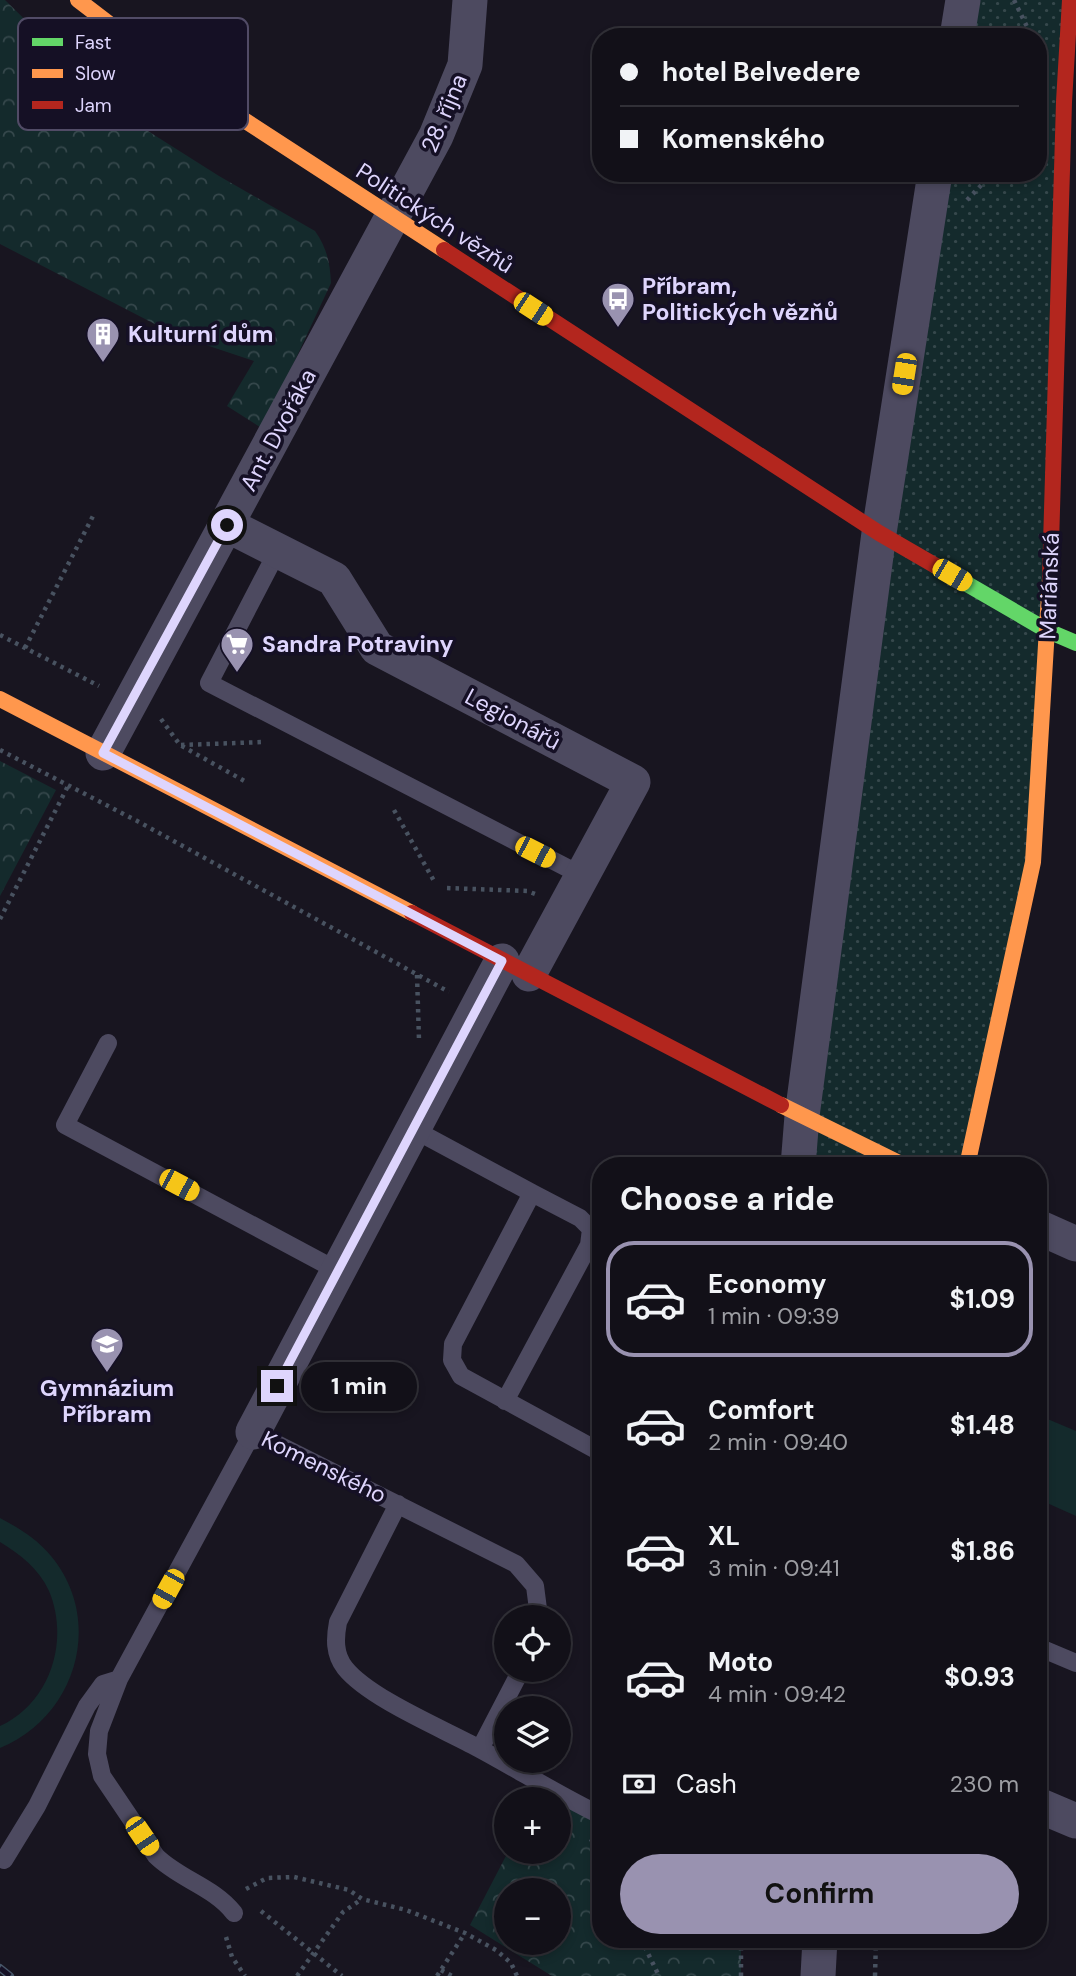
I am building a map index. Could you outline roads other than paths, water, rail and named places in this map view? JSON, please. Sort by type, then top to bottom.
[{"type":"street","name":"Politických vězňů","points":[[78,0],[102,18]]},
{"type":"street","name":"28. října","points":[[393,218],[436,136],[465,65],[470,0]]},
{"type":"street","points":[[958,28],[963,0]]},
{"type":"street","name":"Mariánská","points":[[969,1157],[1033,862],[1048,631],[1070,105],[1070,0]]},
{"type":"street","name":"Politických vězňů","points":[[248,123],[879,533],[1048,631],[1076,643]]},
{"type":"street","points":[[799,1157],[879,533],[935,182]]},
{"type":"street","name":"Ant. Dvořáka","points":[[103,753],[393,218]]},
{"type":"street","name":"Legionářů","points":[[227,525],[334,579],[377,648],[633,782],[564,908],[516,967]]},
{"type":"street","points":[[0,699],[802,1116],[886,1157]]},
{"type":"street","name":"Komenského","points":[[253,1432],[478,1007],[516,967]]},
{"type":"street","points":[[1047,1231],[1076,1244]]},
{"type":"street","points":[[1047,1809],[1076,1821]]},
{"type":"street","points":[[818,1976],[820,1948]]},
{"type":"lane","points":[[278,550],[209,682],[583,876]]},
{"type":"lane","points":[[108,1043],[65,1125],[338,1271]]},
{"type":"lane","points":[[413,1129],[580,1219],[591,1229],[589,1245],[505,1401]]},
{"type":"lane","points":[[532,1193],[453,1344],[452,1360],[461,1376],[592,1448]]},
{"type":"lane","points":[[239,1910],[167,1867],[156,1856],[102,1776],[97,1754],[99,1731],[120,1679],[253,1432]]},
{"type":"lane","name":"Komenského","points":[[253,1432],[516,1563],[535,1586],[538,1605]]},
{"type":"lane","points":[[398,1504],[338,1622],[335,1643],[343,1665],[361,1685],[592,1811]]},
{"type":"lane","points":[[1047,1651],[1076,1663]]},
{"type":"lane","points":[[4,1860],[37,1806],[87,1706],[103,1684],[120,1679]]},
{"type":"lane","points":[[480,1749],[515,1682]]},
{"type":"railway","points":[[0,1968],[10,1976]]},
{"type":"place","name":"Příbram, Politických vězňů","points":[[618,329]]},
{"type":"place","name":"Kulturní dům","points":[[103,364]]},
{"type":"place","name":"Sandra Potraviny","points":[[237,674]]},
{"type":"place","name":"Gymnázium Příbram","points":[[107,1374]]}]
